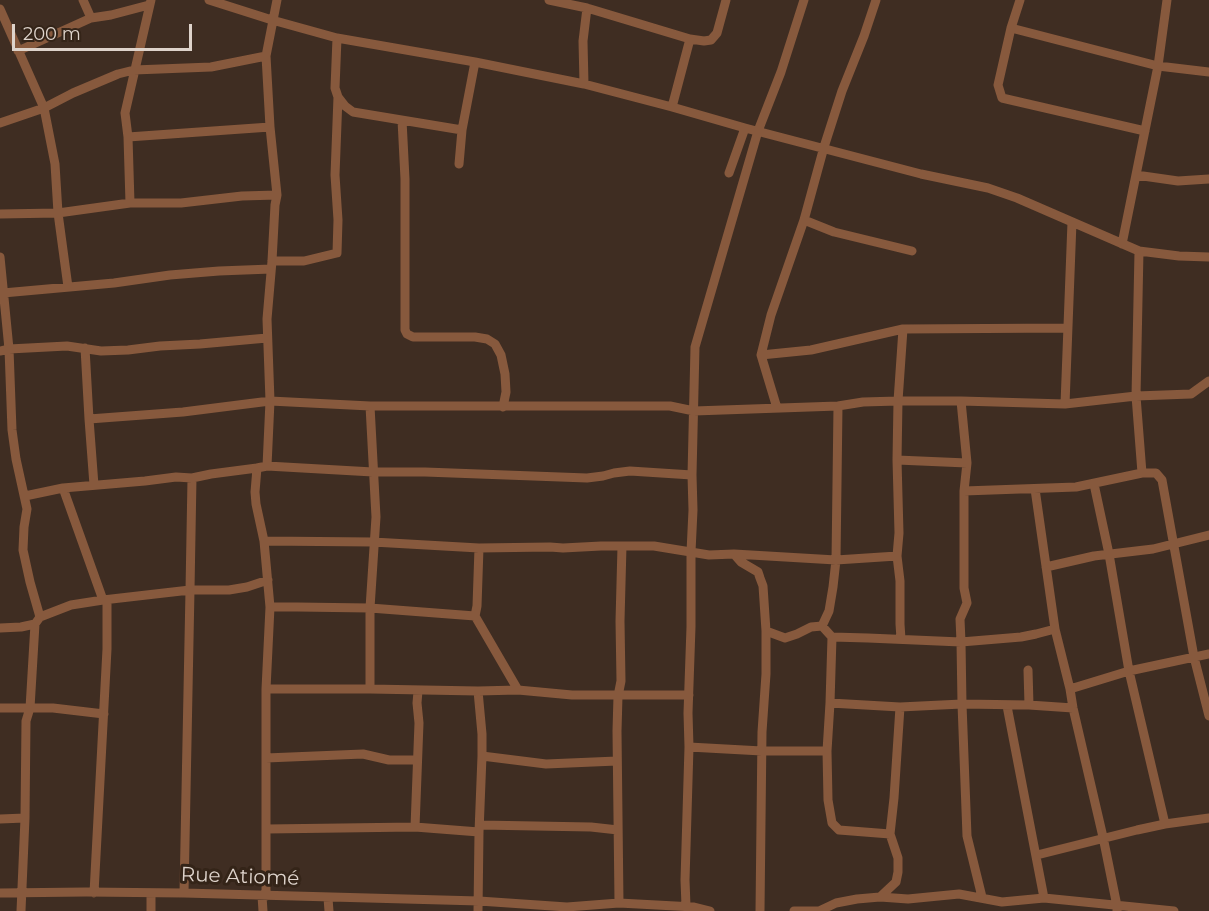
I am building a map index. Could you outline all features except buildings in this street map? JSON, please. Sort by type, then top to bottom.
[{"type":"street","points":[[83,0],[91,18]]},
{"type":"street","points":[[210,0],[338,38],[584,84],[921,174],[988,188],[1017,198],[1139,251],[1209,257]]},
{"type":"street","points":[[263,911],[267,829],[266,689],[270,607],[264,541],[255,492],[262,467],[270,401],[267,304],[272,265],[275,205],[278,195],[270,127],[266,56],[277,0]]},
{"type":"street","points":[[549,0],[587,8],[690,39],[704,41],[711,40],[717,33],[726,0]]},
{"type":"street","points":[[686,906],[695,346],[758,131],[781,72],[804,0]]},
{"type":"street","points":[[777,408],[761,355],[771,315],[804,220],[824,147],[876,0]]},
{"type":"street","points":[[1020,0],[1011,27],[998,85],[1002,98],[1145,131]]},
{"type":"street","points":[[1122,244],[1158,66],[1167,0]]},
{"type":"street","points":[[18,51],[91,18],[111,15],[150,3]]},
{"type":"street","points":[[130,203],[125,113],[150,3]]},
{"type":"street","points":[[584,84],[583,41],[587,8]]},
{"type":"street","points":[[0,9],[44,108],[54,156],[58,213],[69,287]]},
{"type":"street","points":[[1011,27],[1158,66],[1209,72]]},
{"type":"street","points":[[338,38],[335,88],[345,106],[353,111],[462,130]]},
{"type":"street","points":[[672,107],[690,39]]},
{"type":"street","points":[[0,123],[44,108],[105,79],[134,70],[211,67],[266,56]]},
{"type":"street","points":[[459,164],[462,130],[475,62]]},
{"type":"street","points":[[3,293],[249,269],[304,261],[337,253],[338,220],[334,175],[338,97]]},
{"type":"street","points":[[402,120],[405,179],[405,330],[413,337],[475,337],[487,339],[495,344],[501,355],[505,374],[504,407]]},
{"type":"street","points":[[128,137],[270,127]]},
{"type":"street","points":[[729,173],[745,128]]},
{"type":"street","points":[[1136,175],[1178,181],[1209,180]]},
{"type":"street","points":[[0,214],[58,213],[130,203],[181,203],[242,196],[278,195]]},
{"type":"street","points":[[804,220],[834,232],[912,251]]},
{"type":"street","points":[[1065,404],[1072,222]]},
{"type":"street","points":[[1139,251],[1136,396],[1142,473]]},
{"type":"street","points":[[0,257],[12,430],[27,509],[23,550],[37,621],[30,708],[26,721],[21,911]]},
{"type":"street","points":[[761,355],[812,350],[903,329],[1068,327]]},
{"type":"street","points":[[901,639],[897,556],[899,533],[897,460],[903,329]]},
{"type":"street","points":[[5,350],[75,346],[101,351],[128,350],[267,338]]},
{"type":"street","points":[[85,348],[94,485]]},
{"type":"street","points":[[88,419],[183,412],[270,401],[370,406],[670,406],[694,411],[838,406],[863,402],[898,401],[1065,404],[1136,396],[1191,394],[1209,381]]},
{"type":"street","points":[[961,401],[967,463],[964,491],[964,588],[967,603],[960,619],[967,836],[982,897]]},
{"type":"street","points":[[370,406],[376,517],[370,608],[370,688]]},
{"type":"street","points":[[822,626],[830,611],[836,560],[838,406]]},
{"type":"street","points":[[897,460],[967,463]]},
{"type":"street","points":[[25,496],[63,488],[176,477],[192,478],[262,467],[587,478],[630,471],[692,475]]},
{"type":"street","points":[[964,491],[1076,487],[1142,473],[1156,473],[1162,480],[1194,657],[1209,716]]},
{"type":"street","points":[[184,893],[192,478]]},
{"type":"street","points":[[1094,484],[1109,554],[1129,671],[1165,824]]},
{"type":"street","points":[[63,488],[105,600],[107,649],[94,893]]},
{"type":"street","points":[[1035,489],[1055,628],[1117,908]]},
{"type":"street","points":[[1046,567],[1109,554],[1153,549],[1209,535]]},
{"type":"street","points":[[264,541],[373,542],[479,548],[666,547],[709,555],[734,554],[836,560],[897,556]]},
{"type":"street","points":[[619,903],[616,731],[621,681],[622,546]]},
{"type":"street","points":[[479,548],[475,616],[518,690]]},
{"type":"street","points":[[734,554],[741,562],[758,572],[763,586],[766,631],[760,911]]},
{"type":"street","points":[[0,628],[21,627],[71,605],[190,590],[230,590],[268,580]]},
{"type":"street","points":[[270,607],[370,608],[475,616]]},
{"type":"street","points":[[766,631],[785,638],[811,627],[822,626]]},
{"type":"street","points":[[822,626],[832,638],[827,751],[831,823],[839,830],[890,834]]},
{"type":"street","points":[[832,638],[961,642],[1021,637],[1055,628]]},
{"type":"street","points":[[1070,689],[1129,671],[1209,654]]},
{"type":"street","points":[[1028,670],[1029,705]]},
{"type":"street","points":[[266,689],[518,690],[573,695],[689,695]]},
{"type":"street","points":[[415,827],[418,691]]},
{"type":"street","points":[[478,691],[482,734],[478,906]]},
{"type":"street","points":[[830,703],[900,707],[962,704],[1073,708]]},
{"type":"street","points":[[1007,706],[1044,898]]},
{"type":"street","points":[[880,897],[896,882],[898,872],[898,858],[890,834],[900,707]]},
{"type":"street","points":[[0,708],[53,708],[104,714]]},
{"type":"street","points":[[689,747],[762,751],[827,751]]},
{"type":"street","points":[[266,758],[363,754],[389,760],[417,760]]},
{"type":"street","points":[[482,756],[546,764],[617,761]]},
{"type":"street","points":[[0,819],[25,818]]},
{"type":"street","points":[[1037,855],[1103,837],[1165,824],[1209,818]]},
{"type":"street","points":[[267,829],[591,827],[618,830]]},
{"type":"street","points":[[151,893],[151,911]]},
{"type":"street","name":"Rue Atiomé","points":[[0,894],[184,893],[478,906],[567,907],[619,903],[686,906],[710,911]]},
{"type":"street","points":[[794,911],[819,910],[857,898],[908,899],[959,894],[1002,902],[1044,898],[1117,908],[1174,911]]},
{"type":"street","points":[[328,898],[328,911]]}]
